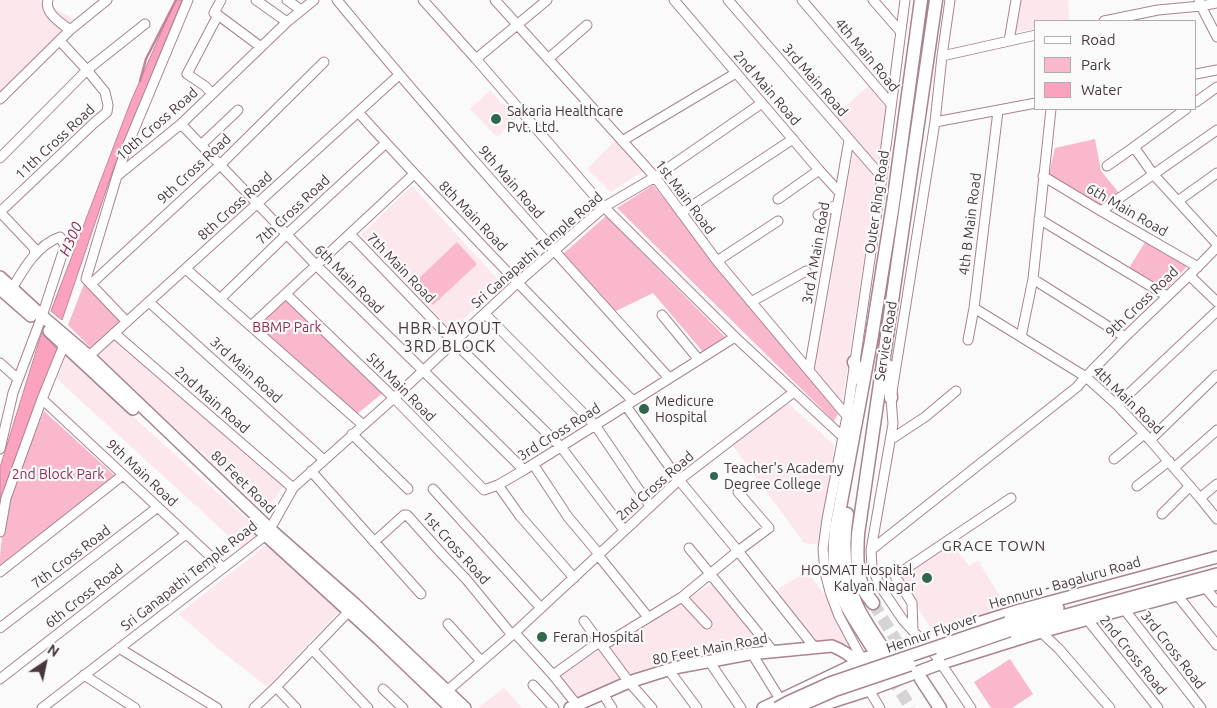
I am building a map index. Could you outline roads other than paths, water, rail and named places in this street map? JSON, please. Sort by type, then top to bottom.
[{"type":"highway","name":"Outer Ring Road","points":[[858,408],[893,204],[922,0]]},
{"type":"highway","points":[[873,603],[864,590],[859,572],[857,555],[858,534],[936,0]]},
{"type":"highway","points":[[886,344],[891,398]]},
{"type":"highway","points":[[854,362],[863,384]]},
{"type":"highway","points":[[858,408],[836,529],[834,561],[836,576],[846,604],[872,647]]},
{"type":"highway","points":[[858,408],[861,414],[844,531],[844,560],[847,578],[857,606],[885,652]]},
{"type":"highway","points":[[921,679],[940,708]]},
{"type":"main road","name":"80 Feet Road","points":[[0,277],[7,291],[61,337],[172,445],[465,708]]},
{"type":"main road","name":"80 Feet Road","points":[[61,337],[89,356],[268,532]]},
{"type":"main road","name":"Hennuru - Bagaluru Road","points":[[778,704],[856,663],[885,652],[1020,610],[1217,557]]},
{"type":"main road","name":"Hennur Flyover","points":[[778,704],[788,702],[830,683],[1007,623],[1217,564]]},
{"type":"main road","name":"Hennur Flyover","points":[[795,708],[836,690],[1022,627],[1217,574]]},
{"type":"main road","points":[[813,708],[942,663],[1041,632],[1217,584]]},
{"type":"main road","name":"80 Feet Road","points":[[352,608],[450,708]]},
{"type":"main road","name":"80 Feet Main Road","points":[[576,707],[674,668],[748,654],[832,646],[844,652],[856,663]]},
{"type":"main road","name":"80 Feet Main Road","points":[[576,707],[605,697],[631,684],[711,664],[754,657],[832,654],[839,655],[856,663]]},
{"type":"main road","points":[[763,708],[778,704]]},
{"type":"street","points":[[48,0],[46,6],[48,12],[70,30]]},
{"type":"street","points":[[0,99],[70,30],[107,0]]},
{"type":"street","points":[[117,176],[126,149],[188,0]]},
{"type":"street","points":[[221,0],[214,13],[261,47]]},
{"type":"street","points":[[256,0],[287,22]]},
{"type":"street","points":[[287,0],[301,10]]},
{"type":"street","name":"10th Cross Road","points":[[91,284],[86,279],[117,176],[180,124],[287,22],[314,0]]},
{"type":"street","name":"9th Main Road","points":[[337,0],[399,75],[669,378]]},
{"type":"street","points":[[423,0],[604,206],[735,337],[843,438]]},
{"type":"street","name":"1st Main Road","points":[[495,0],[654,177],[717,261],[846,416]]},
{"type":"street","points":[[476,59],[547,0]]},
{"type":"street","name":"2nd Main Road","points":[[674,0],[840,193]]},
{"type":"street","name":"3rd Main Road","points":[[728,0],[882,177]]},
{"type":"street","name":"4th Main Road","points":[[802,0],[891,104]]},
{"type":"street","points":[[873,0],[900,31]]},
{"type":"street","name":"Service Road","points":[[869,690],[856,663],[830,592],[825,572],[823,548],[843,438],[882,177],[905,0]]},
{"type":"street","name":"Service Road","points":[[950,0],[935,122],[891,398],[893,424],[871,550],[872,566],[880,586],[903,620],[942,663],[971,708]]},
{"type":"street","points":[[1009,41],[1016,0]]},
{"type":"street","points":[[1155,0],[1158,10]]},
{"type":"street","points":[[1200,3],[1217,37]]},
{"type":"street","points":[[1109,20],[1200,3],[1217,3]]},
{"type":"street","points":[[212,94],[206,86],[187,74],[218,15]]},
{"type":"street","points":[[0,158],[88,70],[145,24]]},
{"type":"street","points":[[548,59],[587,25]]},
{"type":"street","points":[[942,56],[1034,35]]},
{"type":"street","name":"11th Cross Road","points":[[0,212],[107,112],[108,105],[104,92],[88,70],[60,41]]},
{"type":"street","name":"9th Cross Road","points":[[91,284],[220,165],[324,62]]},
{"type":"street","points":[[1197,74],[1217,70]]},
{"type":"street","points":[[622,141],[736,73]]},
{"type":"street","name":"8th Cross Road","points":[[89,356],[399,75]]},
{"type":"street","points":[[1197,101],[1217,87]]},
{"type":"street","name":"Sri Ganapathi Temple Road","points":[[46,707],[84,675],[268,532],[293,488],[604,206],[654,177],[762,103]]},
{"type":"street","points":[[935,122],[1034,103]]},
{"type":"street","points":[[201,145],[238,110]]},
{"type":"street","points":[[1021,337],[1033,279],[1051,110]]},
{"type":"street","points":[[1107,166],[1185,110]]},
{"type":"street","name":"4th B Main Road","points":[[968,340],[974,308],[998,111]]},
{"type":"street","name":"8th Main Road","points":[[358,112],[629,403],[679,480],[815,648]]},
{"type":"street","name":"6th Main Road","points":[[180,124],[316,266],[524,470]]},
{"type":"street","points":[[1101,211],[1217,130]]},
{"type":"street","points":[[681,213],[793,139]]},
{"type":"street","name":"3rd A Main Road","points":[[809,370],[849,140]]},
{"type":"street","name":"7th Cross Road","points":[[220,298],[386,143]]},
{"type":"street","points":[[1134,147],[1153,174],[1217,245]]},
{"type":"street","points":[[778,199],[819,170]]},
{"type":"street","points":[[1178,201],[1217,173]]},
{"type":"street","points":[[252,326],[414,174]]},
{"type":"street","name":"6th Main Road","points":[[1043,176],[1198,267]]},
{"type":"street","points":[[818,215],[838,204]]},
{"type":"street","points":[[0,212],[34,248],[34,254]]},
{"type":"street","points":[[1039,219],[1167,296]]},
{"type":"street","points":[[717,261],[778,221]]},
{"type":"street","name":"7th Main Road","points":[[350,234],[454,342],[561,447],[624,530]]},
{"type":"street","points":[[0,449],[1,438],[13,393],[43,322],[65,246],[60,237],[50,240],[34,254],[7,291]]},
{"type":"street","name":"9th Cross Road","points":[[871,550],[1078,387],[1125,337],[1198,267],[1217,245]]},
{"type":"street","points":[[186,269],[363,424]]},
{"type":"street","points":[[751,302],[806,271]]},
{"type":"street","points":[[1189,275],[1217,302]]},
{"type":"street","points":[[1033,279],[1125,337]]},
{"type":"street","points":[[91,284],[127,322]]},
{"type":"street","name":"5th Main Road","points":[[286,294],[394,398],[484,490],[498,485]]},
{"type":"street","name":"3rd Main Road","points":[[149,302],[324,460]]},
{"type":"street","name":"4th Main Road","points":[[974,308],[1086,377],[1117,405],[1147,437],[1217,519]]},
{"type":"street","points":[[1117,405],[1217,311]]},
{"type":"street","points":[[485,314],[595,425],[650,506]]},
{"type":"street","points":[[662,315],[699,360]]},
{"type":"street","name":"2nd Main Road","points":[[114,333],[293,488]]},
{"type":"street","points":[[0,532],[6,498],[42,399],[61,337]]},
{"type":"street","name":"3rd Cross Road","points":[[498,485],[735,337]]},
{"type":"street","points":[[0,363],[18,379]]},
{"type":"street","points":[[1114,458],[1147,437],[1217,375]]},
{"type":"street","name":"2nd Cross Road","points":[[447,691],[513,634],[679,480],[794,392]]},
{"type":"street","points":[[890,440],[925,417],[956,392]]},
{"type":"street","name":"9th Main Road","points":[[42,399],[223,568]]},
{"type":"street","points":[[1137,486],[1217,430]]},
{"type":"street","points":[[352,434],[408,490]]},
{"type":"street","points":[[533,464],[568,517],[648,617]]},
{"type":"street","points":[[311,471],[421,594]]},
{"type":"street","points":[[0,572],[123,475]]},
{"type":"street","points":[[1200,498],[1217,484]]},
{"type":"street","points":[[498,485],[520,516],[574,578]]},
{"type":"street","points":[[1162,514],[1190,486]]},
{"type":"street","points":[[432,489],[541,608]]},
{"type":"street","points":[[553,675],[601,644],[682,597],[769,528],[738,492]]},
{"type":"street","points":[[913,631],[912,603],[895,576],[1011,498]]},
{"type":"street","name":"7th Cross Road","points":[[0,628],[158,507]]},
{"type":"street","name":"1st Cross Road","points":[[374,542],[404,514],[407,515],[466,578],[513,634],[553,675],[576,707]]},
{"type":"street","name":"6th Cross Road","points":[[0,679],[186,534]]},
{"type":"street","points":[[689,548],[773,651]]},
{"type":"street","points":[[1205,587],[1217,602]]},
{"type":"street","points":[[1177,595],[1217,645]]},
{"type":"street","points":[[682,597],[707,624]]},
{"type":"street","points":[[254,708],[352,608]]},
{"type":"street","name":"3rd Cross Road","points":[[1124,609],[1201,708]]},
{"type":"street","name":"2nd Cross Road","points":[[1086,619],[1158,708]]},
{"type":"street","points":[[584,621],[631,684],[652,708]]},
{"type":"street","points":[[448,624],[481,661]]},
{"type":"street","points":[[1041,632],[1059,648],[1110,708]]},
{"type":"street","points":[[119,648],[217,708]]},
{"type":"street","points":[[312,649],[368,708]]},
{"type":"street","points":[[754,657],[778,704]]},
{"type":"street","points":[[711,664],[741,708]]},
{"type":"street","points":[[671,673],[697,708]]},
{"type":"street","points":[[84,675],[134,708]]},
{"type":"street","points":[[533,685],[554,708]]},
{"type":"street","points":[[276,687],[296,708]]},
{"type":"street","points":[[383,689],[403,708]]},
{"type":"street","points":[[869,690],[880,708]]},
{"type":"street","points":[[605,697],[612,708]]},
{"type":"water","points":[[176,0],[182,0],[113,170],[62,320],[51,311],[131,101]]},
{"type":"water","points":[[42,333],[57,349],[0,507],[0,468]]},
{"type":"waterway","name":"H300","points":[[140,81],[146,59],[176,0]]},
{"type":"tunnel","points":[[873,603],[906,656]]},
{"type":"tunnel","points":[[872,647],[911,708]]},
{"type":"place","name":"Sakaria Healthcare Pvt. Ltd.","points":[[496,119]]},
{"type":"place","name":"Medicure Hospital","points":[[644,409]]},
{"type":"place","name":"Teacher's Academy Degree College","points":[[714,476]]},
{"type":"place","name":"HOSMAT Hospital, Kalyan Nagar","points":[[927,578]]},
{"type":"place","name":"Feran Hospital","points":[[542,637]]},
{"type":"district","name":"HBR LAYOUT 3RD BLOCK","points":[[450,338]]},
{"type":"district","name":"GRACE TOWN","points":[[994,546]]},
{"type":"park label","name":"BBMP Park","points":[[287,327]]},
{"type":"park label","name":"2nd Block Park","points":[[58,474]]}]
